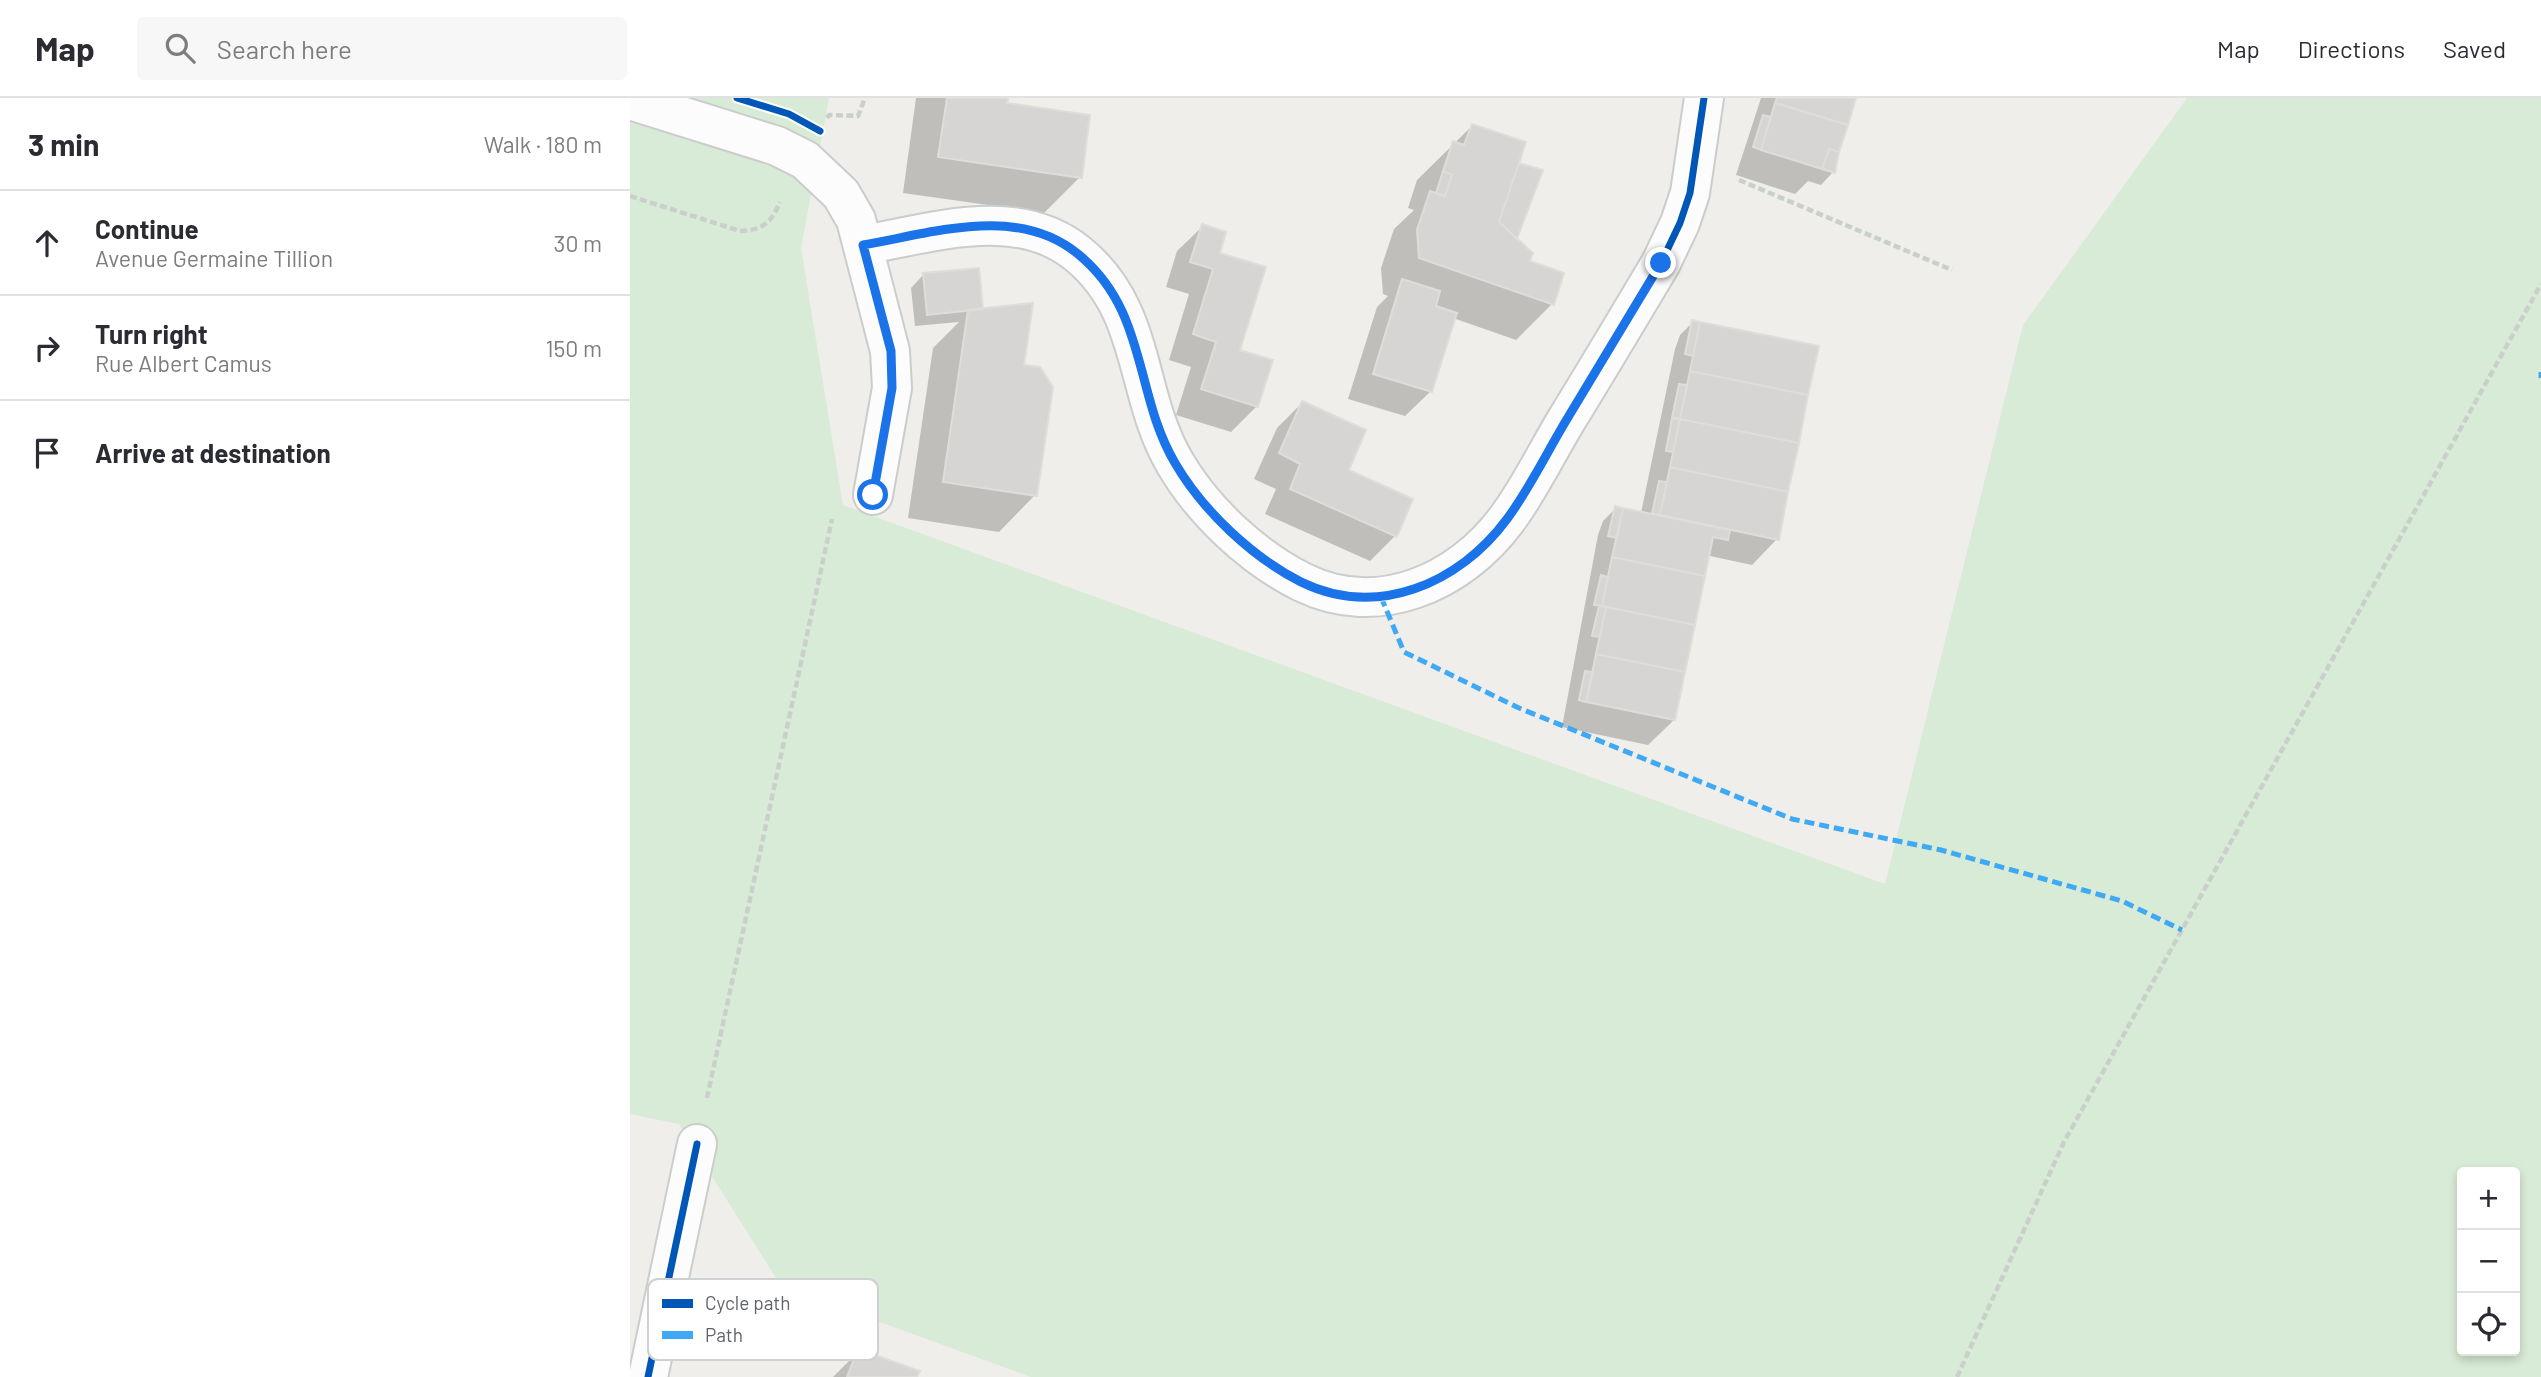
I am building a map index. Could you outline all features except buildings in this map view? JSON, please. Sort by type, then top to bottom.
[{"type":"street","points":[[863,245],[980,225],[1014,226],[1049,237],[1077,254],[1106,283],[1126,318],[1141,360],[1157,425],[1174,463],[1200,498],[1245,544],[1278,570],[1312,587],[1343,596],[1381,597],[1407,593],[1431,584],[1468,559],[1507,519],[1661,263],[1680,223],[1690,193],[1704,98]]},
{"type":"street","points":[[630,100],[777,146],[805,160],[841,194],[856,220],[891,351],[892,388],[873,495]]},
{"type":"street","points":[[668,1279],[696,1144]]},
{"type":"path","points":[[1693,160],[1952,270]]},
{"type":"path","points":[[630,196],[740,232],[758,230],[773,219],[785,191]]},
{"type":"path","points":[[1957,1377],[2064,1142],[2541,284]]},
{"type":"path","points":[[696,1144],[834,509]]},
{"type":"green space","points":[[630,98],[829,98],[801,248],[843,505],[1885,884],[2023,325],[2187,98],[2541,98],[2541,1377],[1031,1377],[878,1321],[878,1279],[777,1279],[679,1124],[630,1114]]},
{"type":"marked path","points":[[2541,372],[2541,378]]},
{"type":"marked path","points":[[1381,597],[1404,652],[1519,708],[1792,819],[1941,850],[2122,901],[2182,930]]},
{"type":"cycle path","points":[[737,98],[789,114],[820,131]]},
{"type":"cycle path","points":[[863,245],[945,229],[1001,226],[1028,230],[1054,239],[1078,254],[1100,276],[1116,301],[1128,327],[1162,437],[1186,481],[1214,515],[1265,560],[1302,582],[1330,593],[1359,597],[1387,595],[1415,589],[1441,577],[1465,561],[1487,542],[1523,495],[1661,263],[1680,223],[1690,193],[1704,98]]},
{"type":"cycle path","points":[[669,1279],[697,1144]]},
{"type":"cycle path","points":[[648,1377],[652,1360]]},
{"type":"route","points":[[873,495],[892,388],[891,351],[863,245],[980,225],[1014,226],[1049,237],[1077,254],[1106,283],[1126,318],[1141,360],[1157,425],[1174,463],[1200,498],[1245,544],[1278,570],[1312,587],[1343,596],[1381,597],[1407,593],[1431,584],[1460,566],[1483,546],[1507,519],[1661,263]]}]
